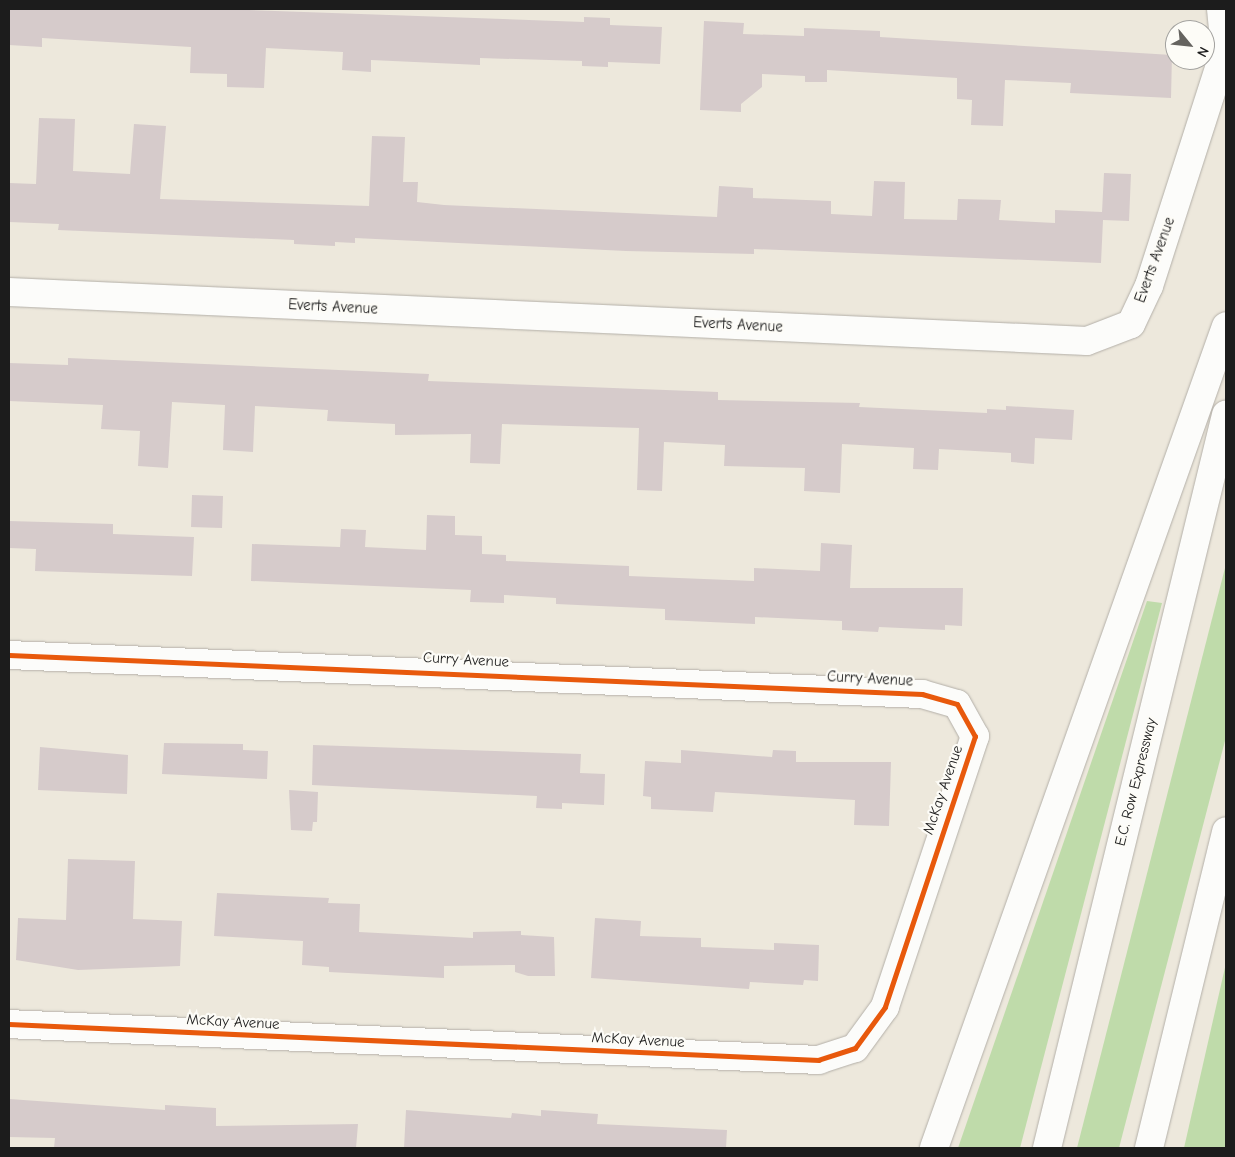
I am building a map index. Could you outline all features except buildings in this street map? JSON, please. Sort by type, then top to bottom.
[{"type":"main road","name":"Everts Avenue","points":[[9,292],[1087,341],[1131,324],[1149,286],[1225,49],[1221,9]]},
{"type":"main road","points":[[934,1148],[1226,326]]},
{"type":"main road","name":"E.C. Row Expressway","points":[[1047,1148],[1226,415]]},
{"type":"main road","name":"Curry Avenue","points":[[9,655],[922,694]]},
{"type":"main road","name":"McKay Avenue","points":[[9,1024],[819,1060],[855,1048],[885,1007],[975,736],[957,704],[922,694]]},
{"type":"main road","points":[[1149,1148],[1226,831]]},
{"type":"green space","points":[[1226,564],[1226,737],[1119,1148],[1077,1148]]},
{"type":"green space","points":[[1147,601],[1162,603],[1020,1148],[958,1148]]},
{"type":"green space","points":[[1226,963],[1226,1148],[1184,1148]]},
{"type":"cycle path","points":[[9,655],[922,694],[957,704],[975,736],[885,1007],[855,1048],[819,1060],[9,1024]]}]
